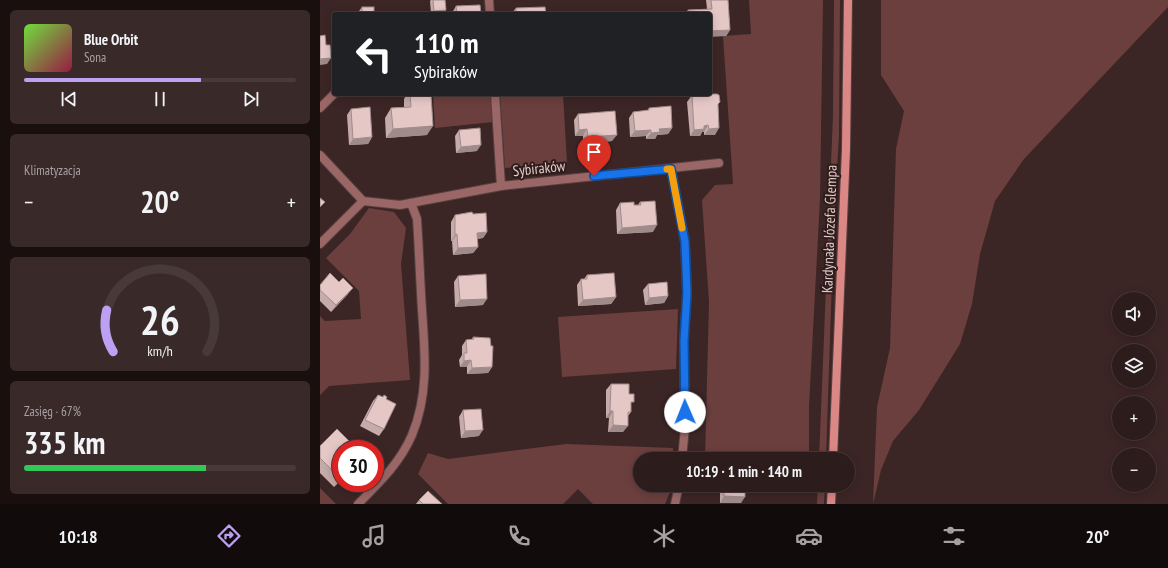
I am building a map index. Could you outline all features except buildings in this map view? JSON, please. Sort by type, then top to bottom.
[{"type":"main road","name":"Kardynała Józefa Glempa","points":[[833,452],[846,149],[848,0]]},
{"type":"main road","points":[[832,492],[832,504]]},
{"type":"street","points":[[488,0],[490,12]]},
{"type":"street","points":[[320,108],[332,96]]},
{"type":"street","points":[[495,96],[501,186]]},
{"type":"street","points":[[320,155],[363,201],[320,244]]},
{"type":"street","name":"Sybiraków","points":[[363,201],[400,204],[411,203],[501,186],[719,163]]},
{"type":"street","points":[[671,169],[685,242],[687,293],[684,341],[685,426],[683,452]]},
{"type":"street","points":[[358,504],[384,477],[400,457],[411,436],[420,410],[426,366],[417,219],[411,203]]},
{"type":"street","points":[[675,504],[678,492]]},
{"type":"shaded area","points":[[749,0],[823,0],[820,199],[809,406],[809,452],[705,452],[709,302],[702,200],[715,185],[733,184],[723,36],[751,34]]},
{"type":"shaded area","points":[[834,0],[840,0],[839,136],[834,218],[826,452],[819,452],[833,115]]},
{"type":"shaded area","points":[[881,0],[1168,0],[1168,7],[1024,159],[995,201],[980,254],[972,304],[960,344],[919,410],[893,441],[881,470],[873,504],[877,407],[890,348],[896,149],[904,111],[881,75]]},
{"type":"shaded area","points":[[433,96],[490,96],[493,122],[435,128]]},
{"type":"shaded area","points":[[500,96],[563,96],[567,163],[505,168]]},
{"type":"shaded area","points":[[369,208],[394,212],[406,228],[401,264],[410,380],[329,386],[320,395],[320,316],[325,321],[361,319],[359,291],[326,258],[350,234]]},
{"type":"shaded area","points":[[678,309],[676,369],[562,377],[558,317]]},
{"type":"shaded area","points":[[566,444],[673,448],[673,452],[633,452],[633,492],[670,492],[665,504],[593,504],[578,489],[563,504],[448,504],[418,474],[428,453],[448,459]]},
{"type":"shaded area","points":[[320,488],[336,504],[320,504]]},
{"type":"shaded area","points":[[818,492],[825,492],[824,504],[817,504]]},
{"type":"slow traffic","points":[[667,169],[671,169],[682,228]]},
{"type":"route","points":[[594,176],[671,169],[685,242],[687,293],[684,341],[685,412]]}]
